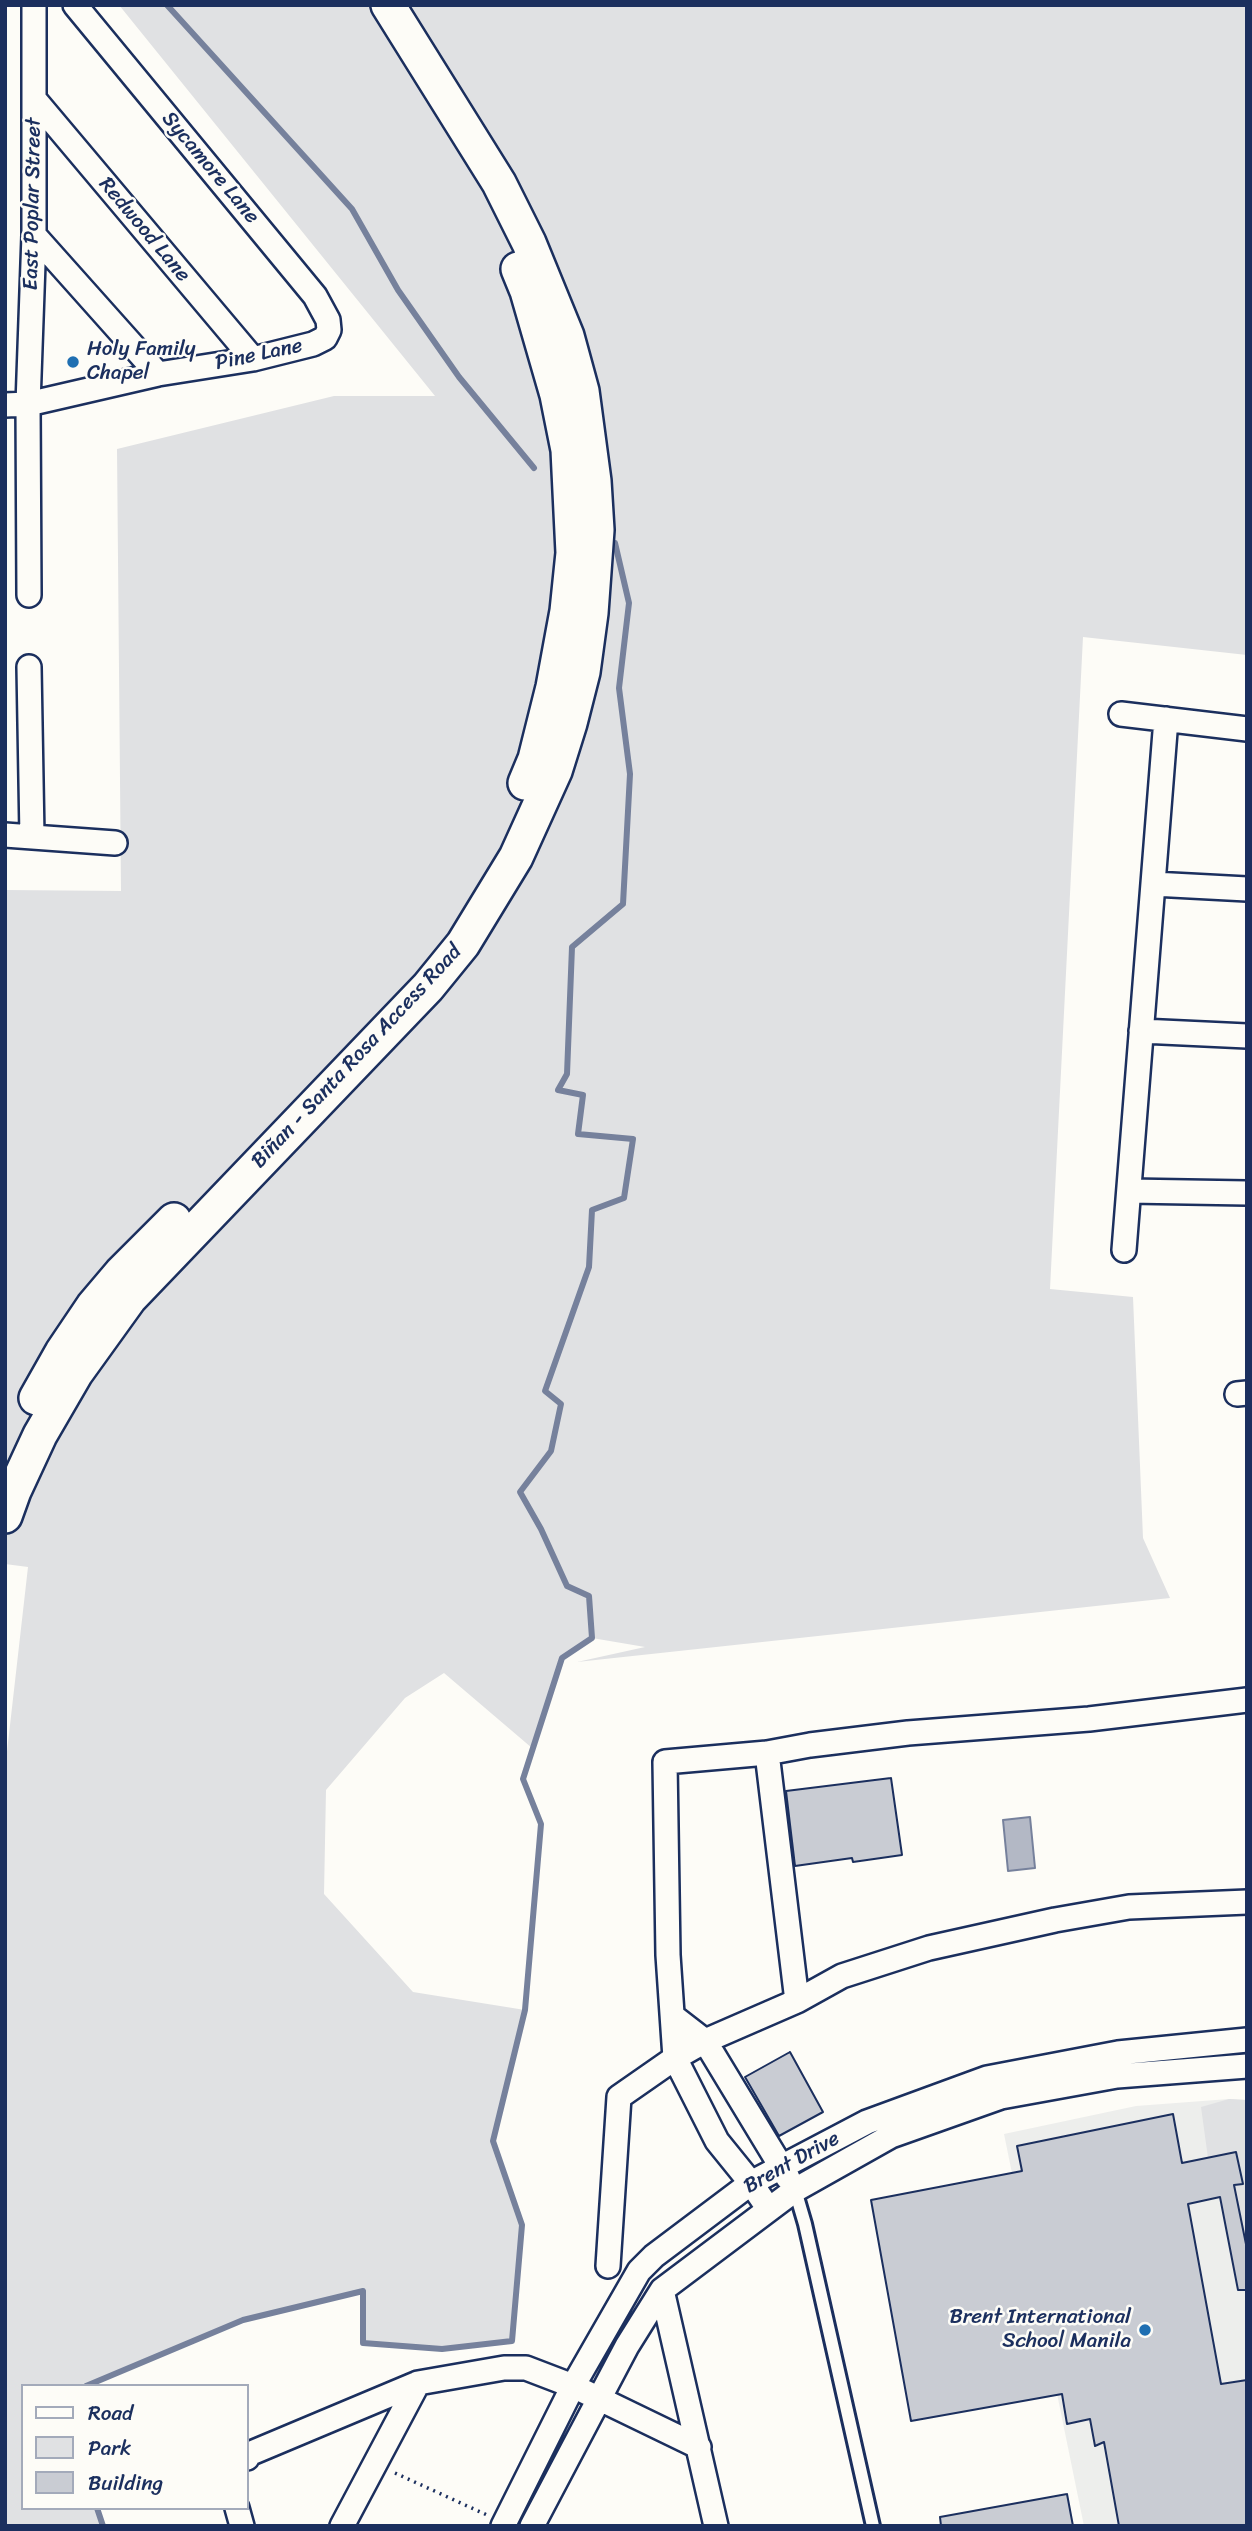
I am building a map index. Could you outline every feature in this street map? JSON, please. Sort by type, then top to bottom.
[{"type":"main road","name":"Biñan - Santa Rosa Access Road","points":[[362,5],[473,184],[508,247],[527,291],[557,395],[579,449]]},
{"type":"main road","name":"Biñan - Santa Rosa Access Road","points":[[5,1516],[40,1436],[76,1373],[130,1298],[414,984],[495,850],[535,759],[553,687],[567,611],[582,391],[567,336],[529,243],[499,183],[388,5]]},
{"type":"main road","name":"Biñan - Santa Rosa Access Road","points":[[5,1460],[11,1444],[62,1352],[121,1273],[414,984]]},
{"type":"street","name":"East Poplar Street","points":[[30,595],[28,404],[34,235],[34,5]]},
{"type":"street","name":"Sycamore Lane","points":[[75,5],[315,296],[329,325],[325,338]]},
{"type":"street","name":"Redwood Lane","points":[[35,100],[253,359]]},
{"type":"street","points":[[34,235],[158,374]]},
{"type":"street","name":"Pine Lane","points":[[5,405],[28,404],[158,374],[253,359],[313,344],[325,338]]},
{"type":"street","points":[[29,667],[32,837]]},
{"type":"street","points":[[1121,714],[1247,729]]},
{"type":"street","points":[[1124,1250],[1166,719]]},
{"type":"street","points":[[5,835],[115,843]]},
{"type":"street","points":[[1153,884],[1247,889]]},
{"type":"street","points":[[1142,1031],[1247,1037]]},
{"type":"street","points":[[1129,1191],[1247,1194]]},
{"type":"street","points":[[768,2208],[718,2141],[675,2058],[668,1955],[665,1762],[767,1754],[810,1745],[908,1733],[1089,1719],[1247,1700]]},
{"type":"street","points":[[767,1754],[797,2001]]},
{"type":"street","points":[[608,2266],[619,2097],[675,2058],[705,2041],[797,2001],[842,1976],[929,1948],[1055,1920],[1129,1907],[1247,1902]]},
{"type":"street","points":[[674,2017],[705,2041],[795,2190]]},
{"type":"street","name":"Brent Drive","points":[[504,2525],[573,2386],[639,2272],[654,2256],[751,2183],[867,2122],[987,2078],[1117,2064],[1247,2040]]},
{"type":"street","name":"Brent Drive","points":[[532,2526],[627,2346],[662,2290],[795,2190],[891,2136],[1019,2093],[1117,2064],[1247,2066]]},
{"type":"street","points":[[662,2290],[699,2447],[711,2520]]},
{"type":"street","points":[[248,2456],[418,2383],[504,2368],[526,2368],[573,2386],[699,2447]]},
{"type":"street","points":[[342,2526],[418,2383]]},
{"type":"lane","points":[[795,2190],[873,2526]]},
{"type":"path","points":[[374,2463],[504,2525]]},
{"type":"shaded area","points":[[1030,1817],[1035,1868],[1008,1871],[1003,1820]]},
{"type":"shaded area","name":"Brent International School Manila","points":[[1247,2100],[1247,2526],[1084,2526],[1004,2134],[1136,2106]]},
{"type":"green space","points":[[119,5],[1247,5],[1247,655],[1083,637],[1050,1289],[1133,1297],[1143,1538],[1170,1598],[577,1662],[645,1647],[592,1638],[562,1658],[532,1748],[444,1673],[405,1698],[326,1790],[324,1894],[413,1992],[525,2010],[493,2141],[522,2225],[512,2341],[442,2349],[363,2343],[362,2291],[243,2320],[91,2384],[21,2384],[21,2510],[98,2510],[103,2526],[5,2526],[5,1769],[28,1567],[5,1564],[5,890],[121,891],[117,449],[334,396],[435,396]]},
{"type":"green space","points":[[1229,2099],[1247,2100],[1247,2249],[1234,2185],[1243,2183],[1236,2152],[1208,2158],[1201,2107]]},
{"type":"building","points":[[891,1778],[902,1855],[853,1862],[852,1858],[795,1866],[786,1791]]},
{"type":"building","points":[[790,2052],[823,2112],[779,2136],[745,2077]]},
{"type":"building","name":"Brent International School Manila","points":[[1173,2114],[1182,2163],[1236,2152],[1243,2184],[1234,2185],[1247,2249],[1247,2290],[1238,2290],[1220,2197],[1188,2204],[1221,2384],[1247,2380],[1247,2526],[1119,2526],[1104,2442],[1095,2446],[1090,2419],[1067,2424],[1062,2394],[911,2421],[871,2200],[1022,2171],[1017,2146]]},
{"type":"building","points":[[1067,2494],[1073,2526],[941,2526],[940,2517]]},
{"type":"waterway","points":[[167,5],[352,209],[398,290],[459,377],[534,468]]},
{"type":"waterway","points":[[91,2384],[243,2320],[363,2291],[363,2343],[442,2349],[512,2341],[522,2225],[493,2141],[525,2010],[541,1824],[523,1779],[562,1658],[592,1638],[589,1596],[567,1586],[541,1529],[520,1492],[551,1451],[561,1404],[545,1391],[589,1267],[592,1210],[624,1198],[633,1139],[578,1134],[583,1095],[558,1090],[567,1074],[572,947],[623,904],[630,774],[619,688],[629,603],[615,543]]},
{"type":"waterway","points":[[98,2510],[103,2526]]},
{"type":"place","name":"Holy Family Chapel","points":[[73,362]]},
{"type":"place","name":"Brent International School Manila","points":[[1145,2330]]}]
